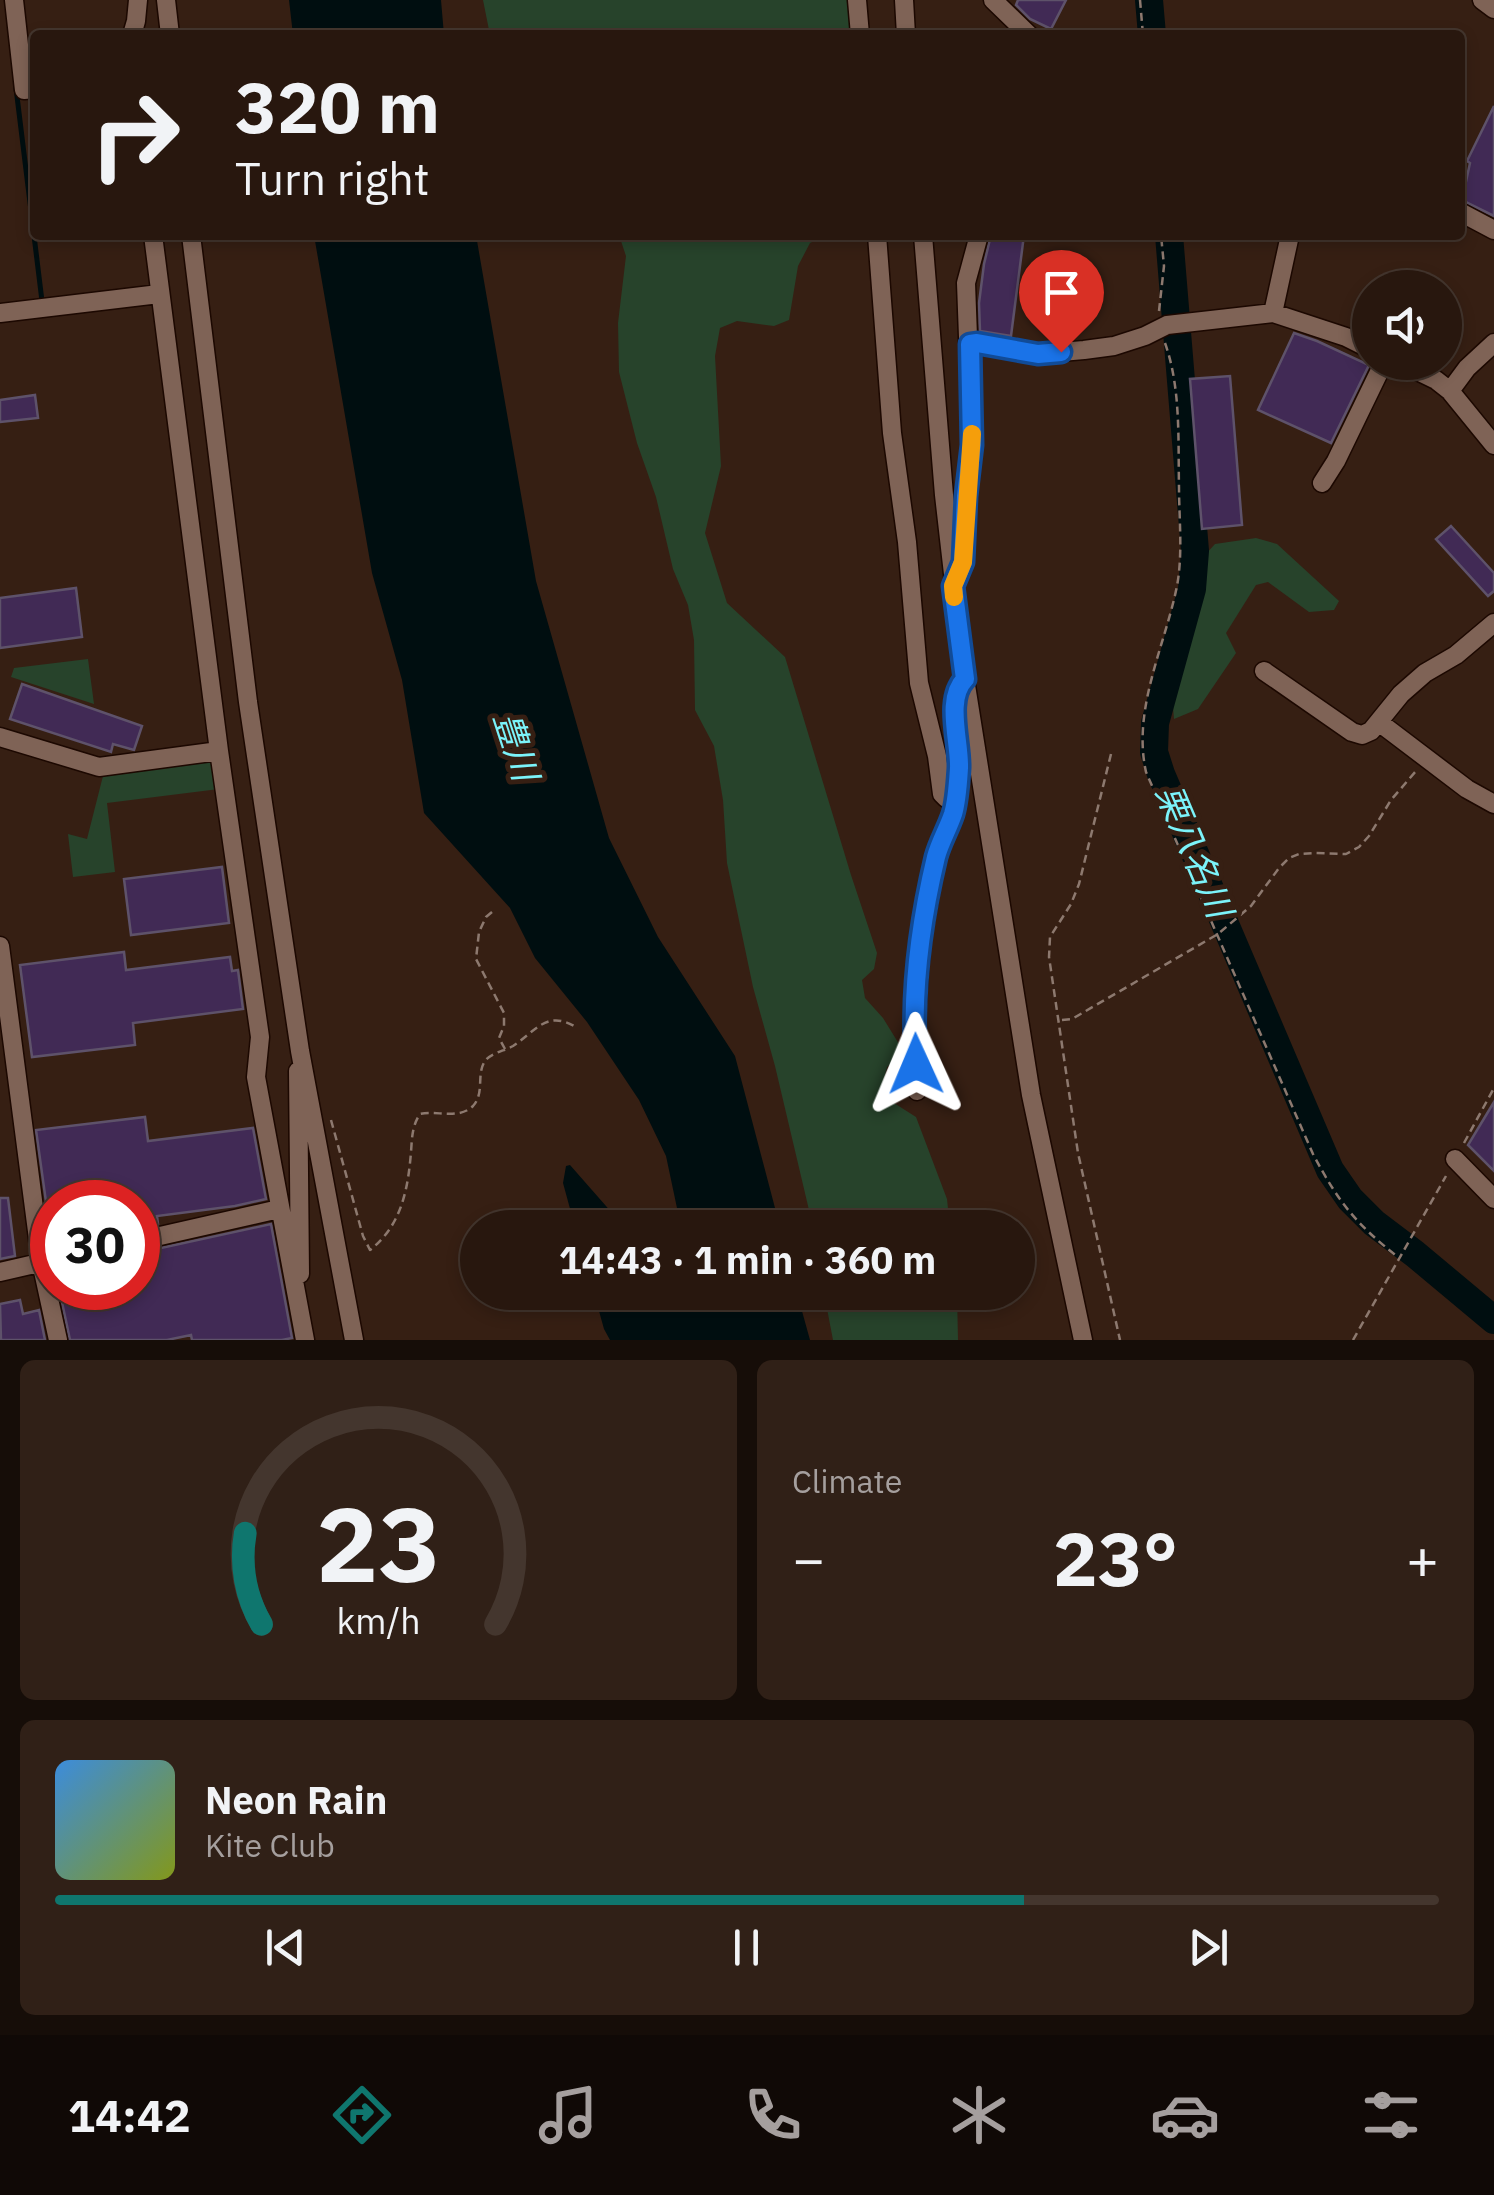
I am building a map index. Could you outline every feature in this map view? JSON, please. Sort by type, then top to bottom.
[{"type":"street","points":[[14,0],[24,90],[30,89]]},
{"type":"street","points":[[133,30],[138,0]]},
{"type":"street","points":[[166,0],[169,30]]},
{"type":"street","points":[[856,0],[859,30]]},
{"type":"street","points":[[904,0],[906,30]]},
{"type":"street","points":[[992,0],[1025,30]]},
{"type":"street","points":[[1482,0],[1494,9]]},
{"type":"street","points":[[1465,215],[1494,230]]},
{"type":"street","points":[[154,240],[260,1037],[256,1077],[305,1340]]},
{"type":"street","points":[[193,240],[248,702],[300,1051],[354,1340]]},
{"type":"street","points":[[876,240],[892,434],[919,684],[938,756],[942,794],[952,799],[956,794]]},
{"type":"street","points":[[922,240],[965,679],[1031,1095],[1083,1340]]},
{"type":"street","points":[[953,586],[963,562],[972,445],[965,302],[978,240]]},
{"type":"street","points":[[1273,313],[1289,240]]},
{"type":"street","points":[[0,313],[159,294]]},
{"type":"street","points":[[970,344],[1038,354],[1084,350],[1114,346],[1165,326],[1273,313],[1352,340]]},
{"type":"street","points":[[1450,391],[1494,343]]},
{"type":"street","points":[[1322,483],[1375,380]]},
{"type":"street","points":[[1436,380],[1450,391],[1494,446]]},
{"type":"street","points":[[1264,671],[1362,735],[1371,731],[1401,694],[1425,673],[1456,655],[1494,623]]},
{"type":"street","points":[[918,1091],[914,1038],[921,942],[936,859],[954,810],[959,767],[954,698],[965,679]]},
{"type":"street","points":[[1380,722],[1467,789],[1494,804]]},
{"type":"street","points":[[0,737],[99,767],[219,751]]},
{"type":"street","points":[[0,946],[35,1180]]},
{"type":"street","points":[[299,1305],[296,1081],[300,1051]]},
{"type":"street","points":[[1455,1159],[1494,1199]]},
{"type":"street","points":[[160,1236],[279,1210]]},
{"type":"street","points":[[0,1272],[30,1265]]},
{"type":"street","points":[[54,1310],[58,1340]]},
{"type":"path","points":[[1140,0],[1143,30]]},
{"type":"path","points":[[1162,240],[1159,308],[1177,405],[1180,552],[1176,589],[1144,714],[1142,752],[1146,772],[1329,1185],[1369,1234],[1400,1256]]},
{"type":"path","points":[[1111,754],[1079,884],[1050,937],[1049,957],[1078,1153],[1120,1340]]},
{"type":"path","points":[[1058,1020],[1072,1019],[1220,932],[1251,906],[1290,858],[1300,854],[1346,854],[1359,847],[1391,800],[1427,758]]},
{"type":"path","points":[[492,912],[479,932],[476,959],[504,1013],[499,1038],[506,1050]]},
{"type":"path","points":[[330,1116],[370,1250],[383,1240],[400,1212],[412,1134],[420,1114],[450,1114],[468,1109],[478,1096],[484,1063],[490,1056],[554,1020],[574,1026]]},
{"type":"path","points":[[1353,1340],[1412,1238]]},
{"type":"green space","points":[[483,0],[848,0],[851,30],[489,30]]},
{"type":"green space","points":[[621,240],[816,240],[810,243],[798,266],[789,320],[774,326],[737,321],[720,328],[715,356],[721,466],[705,533],[727,603],[785,657],[877,953],[874,969],[862,980],[865,998],[904,1052],[887,1067],[883,1083],[894,1103],[916,1117],[948,1210],[809,1210],[753,987],[727,863],[714,746],[695,710],[694,640],[688,605],[673,569],[619,372],[618,323],[626,256]]},
{"type":"green space","points":[[1256,538],[1277,544],[1339,601],[1334,610],[1309,612],[1268,582],[1256,585],[1226,633],[1236,653],[1198,709],[1174,719],[1172,694],[1203,586],[1205,555],[1215,544]]},
{"type":"green space","points":[[88,659],[94,704],[11,677],[14,668]]},
{"type":"green space","points":[[214,758],[219,789],[107,803],[115,872],[73,877],[68,834],[87,839],[104,772]]},
{"type":"green space","points":[[827,1310],[957,1310],[958,1340],[833,1340]]},
{"type":"water","points":[[289,0],[441,0],[444,30],[292,30]]},
{"type":"water","name":"豊川","points":[[315,240],[477,240],[536,581],[609,838],[658,937],[735,1056],[776,1210],[677,1210],[666,1156],[639,1100],[587,1022],[535,958],[510,908],[424,813],[402,680],[372,573]]},
{"type":"water","points":[[570,1165],[609,1210],[570,1210],[563,1183],[566,1166]]},
{"type":"water","points":[[599,1310],[802,1310],[810,1340],[610,1340]]},
{"type":"building","points":[[1018,0],[1066,0],[1051,29],[1030,19],[1016,5]]},
{"type":"building","points":[[1494,106],[1494,216],[1465,202],[1470,163],[1467,161]]},
{"type":"building","points":[[990,240],[1023,240],[1011,336],[980,331],[984,264]]},
{"type":"building","points":[[1294,333],[1352,357],[1352,380],[1362,380],[1331,443],[1258,410]]},
{"type":"building","points":[[1230,376],[1242,525],[1202,529],[1190,379]]},
{"type":"building","points":[[35,395],[38,418],[0,422],[0,400]]},
{"type":"building","points":[[1451,526],[1494,573],[1494,591],[1488,596],[1436,539]]},
{"type":"building","points":[[76,588],[82,637],[0,648],[0,598]]},
{"type":"building","points":[[22,684],[142,726],[134,750],[113,744],[111,752],[10,719]]},
{"type":"building","points":[[222,867],[229,923],[131,935],[124,879]]},
{"type":"building","points":[[124,952],[126,970],[230,957],[232,971],[238,970],[243,1009],[133,1023],[135,1045],[32,1057],[20,965]]},
{"type":"building","points":[[1494,1102],[1494,1171],[1468,1145]]},
{"type":"building","points":[[145,1117],[148,1141],[253,1128],[266,1199],[160,1216],[160,1180],[43,1180],[36,1130]]},
{"type":"building","points":[[0,1198],[8,1198],[15,1256],[0,1259]]},
{"type":"building","points":[[271,1224],[292,1338],[192,1340],[191,1335],[167,1340],[70,1340],[64,1310],[160,1310],[160,1248]]},
{"type":"building","points":[[20,1300],[23,1314],[39,1310],[45,1340],[1,1340],[0,1304]]},
{"type":"waterway","name":"栗八名川","points":[[1149,0],[1152,30]]},
{"type":"waterway","points":[[16,88],[30,203]]},
{"type":"waterway","points":[[35,240],[42,301]]},
{"type":"waterway","name":"栗八名川","points":[[1169,240],[1195,551],[1192,589],[1155,723],[1154,752],[1330,1170],[1350,1199],[1374,1223],[1494,1320]]},
{"type":"slow traffic","points":[[954,597],[953,586],[963,562],[972,434]]},
{"type":"route","points":[[916,1064],[914,1038],[921,942],[936,859],[954,810],[959,767],[954,698],[965,679],[953,586],[963,562],[972,445],[970,344],[1038,354],[1061,352]]}]
